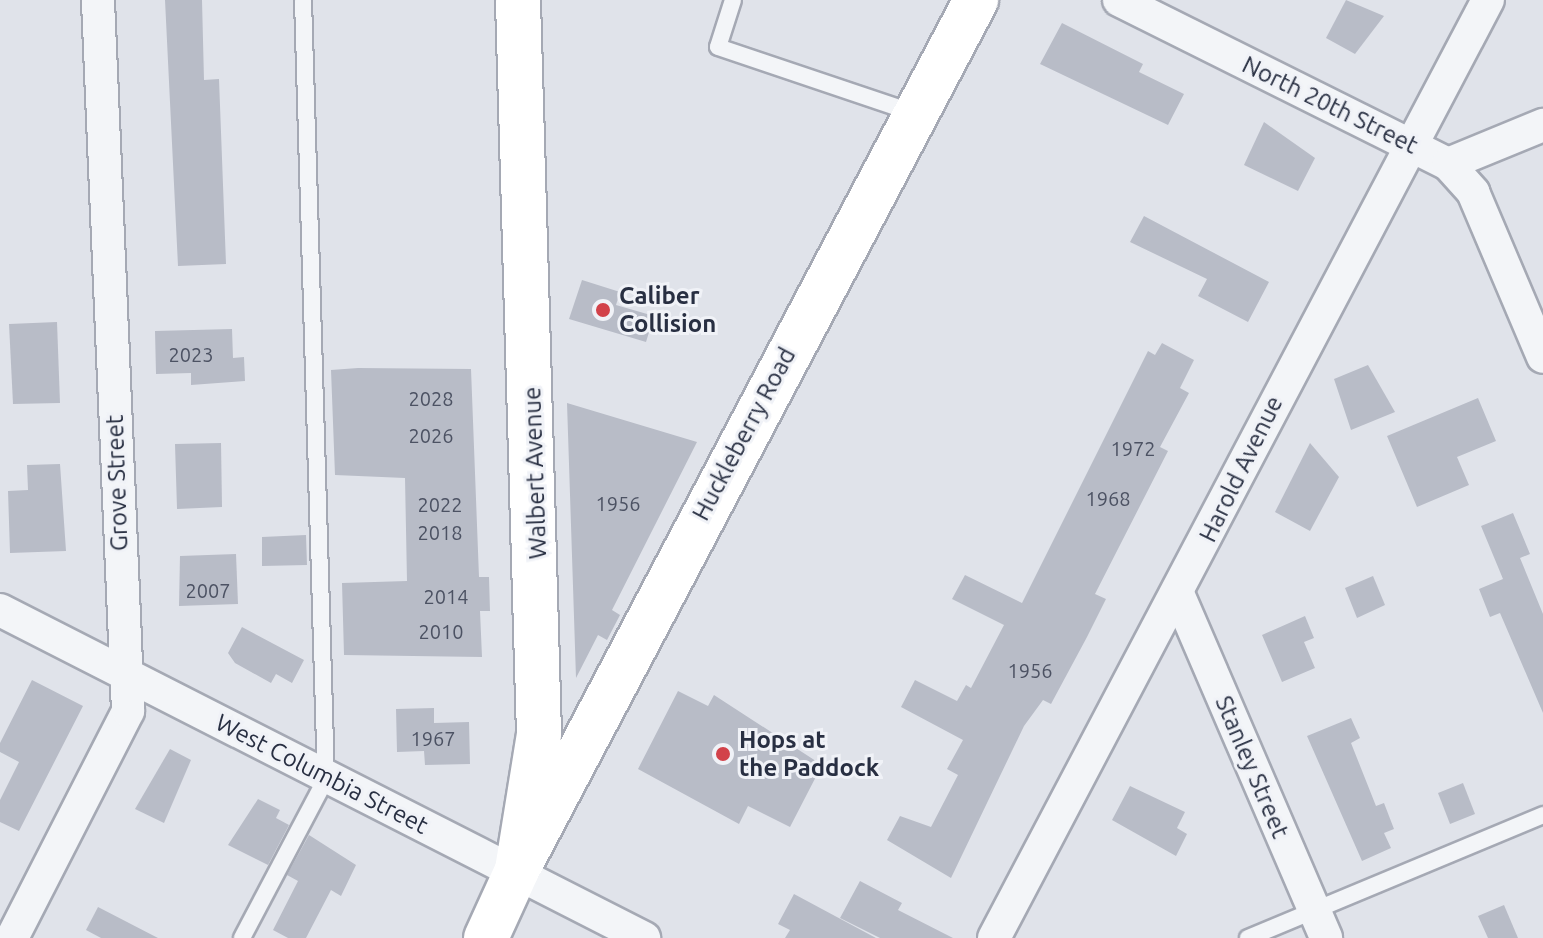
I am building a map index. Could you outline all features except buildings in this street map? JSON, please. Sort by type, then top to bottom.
[{"type":"street","name":"Grove Street","points":[[12,938],[128,711],[98,0]]},
{"type":"street","name":"Walbert Avenue","points":[[486,938],[517,870],[538,748],[542,662],[518,0]]},
{"type":"street","name":"Huckleberry Road","points":[[517,870],[911,112],[976,0]]},
{"type":"street","name":"North 20th Street","points":[[1119,0],[1448,164]]},
{"type":"street","name":"Harold Avenue","points":[[994,938],[1179,596],[1488,0]]},
{"type":"street","points":[[1543,125],[1448,164],[1473,192],[1543,357]]},
{"type":"street","name":"Stanley Street","points":[[1179,596],[1320,924]]},
{"type":"street","name":"West Columbia Street","points":[[0,610],[326,779],[517,870],[644,938]]},
{"type":"lane","points":[[242,938],[326,779],[303,0]]},
{"type":"lane","points":[[733,0],[718,47],[911,112]]},
{"type":"lane","points":[[1248,938],[1320,924],[1543,815]]},
{"type":"place","name":"Caliber Collision","points":[[603,310]]},
{"type":"place","name":"Hops at the Paddock","points":[[723,754]]}]
